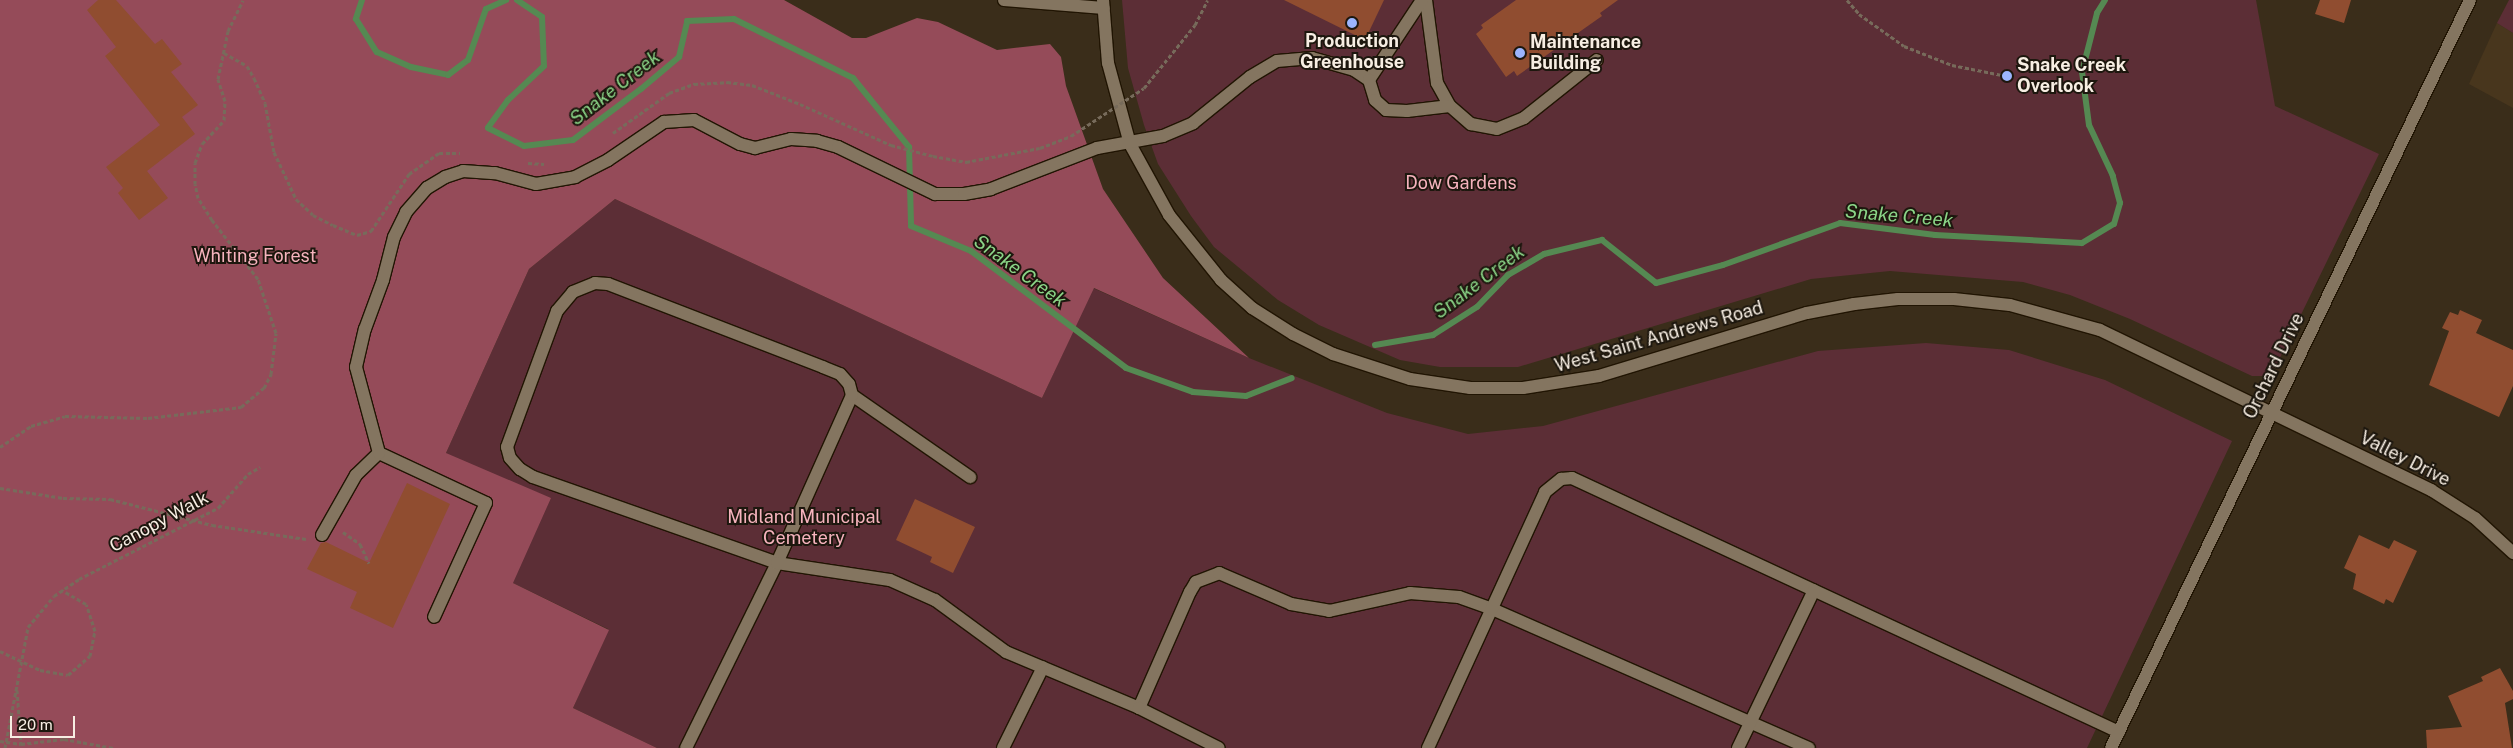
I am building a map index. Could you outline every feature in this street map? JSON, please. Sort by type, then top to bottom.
[{"type":"street","points":[[1004,0],[1104,4]]},
{"type":"street","points":[[1369,80],[1422,0]]},
{"type":"street","points":[[1426,0],[1437,83],[1450,106],[1471,124],[1497,129],[1524,118],[1596,60]]},
{"type":"street","name":"Orchard Drive","points":[[2111,748],[2470,0]]},
{"type":"street","name":"West Saint Andrews Road","points":[[1104,4],[1108,63],[1130,144],[1169,215],[1194,249],[1252,308],[1293,334],[1333,354],[1410,379],[1470,388],[1523,388],[1561,384],[1807,313],[1898,299],[1954,299],[2010,305],[2100,330],[2271,412]]},
{"type":"street","points":[[434,617],[486,503],[379,453],[356,367],[364,329],[383,280],[394,237],[406,212],[427,188],[445,177],[463,171],[495,173],[536,184],[575,177],[608,160],[664,122],[694,120],[740,144],[755,148],[792,139],[817,141],[864,160],[936,194],[964,194],[991,189],[1080,154],[1163,136],[1193,123],[1250,77],[1277,61],[1312,58],[1354,70],[1369,80],[1375,100],[1386,110],[1407,111],[1450,106]]},
{"type":"street","points":[[686,748],[777,563],[852,395],[849,384],[840,374],[608,284],[582,286],[564,300],[557,311],[506,447],[510,458],[533,477],[777,563],[890,580],[935,600],[1006,652],[1139,708],[1219,748]]},
{"type":"street","points":[[852,395],[970,477]]},
{"type":"street","name":"Valley Drive","points":[[2271,412],[2431,490],[2475,518],[2513,553]]},
{"type":"street","points":[[322,535],[356,475],[379,453]]},
{"type":"street","points":[[1428,748],[1545,492],[1561,479],[1572,478],[2119,732]]},
{"type":"street","points":[[1139,708],[1190,592],[1196,582],[1208,575],[1219,573],[1230,576],[1291,604],[1330,611],[1423,592],[1459,597],[1492,608],[1809,748]]},
{"type":"street","points":[[1738,748],[1814,590]]},
{"type":"street","points":[[1004,748],[1042,667]]},
{"type":"path","points":[[0,447],[31,426],[52,419],[73,416],[148,418],[222,411],[242,407],[264,388],[271,374],[275,355],[271,315],[258,278],[212,220],[198,198],[195,184],[195,163],[202,144],[224,120],[224,101],[218,79],[228,31],[243,0]]},
{"type":"path","points":[[1848,0],[1859,14],[1904,46],[1952,65],[2007,76]]},
{"type":"path","points":[[610,136],[669,93],[694,84],[727,82],[752,84],[891,145],[933,156],[966,162],[1040,148],[1071,136],[1144,88],[1195,25],[1207,1]]},
{"type":"path","points":[[224,53],[247,66],[254,78],[265,103],[274,152],[296,199],[313,215],[333,225],[357,234],[371,231],[409,174],[439,153],[465,153]]},
{"type":"path","points":[[522,162],[549,164]]},
{"type":"path","name":"Canopy Walk","points":[[5,748],[28,627],[62,590],[218,508],[248,474],[260,467]]},
{"type":"path","points":[[0,488],[63,498],[110,498],[212,525],[283,538],[308,540],[333,529],[346,533],[360,544],[369,563]]},
{"type":"path","points":[[0,651],[40,670],[68,675],[90,656],[96,631],[86,604],[62,590]]},
{"type":"path","points":[[16,687],[21,744]]},
{"type":"path","points":[[0,741],[21,744],[64,739],[113,748]]},
{"type":"shaded area","points":[[2497,23],[2513,33],[2513,108],[2469,84]]},
{"type":"green space","name":"Whiting Forest","points":[[0,0],[784,0],[852,38],[866,38],[917,18],[938,22],[997,50],[1050,44],[1061,57],[1066,86],[1103,189],[1163,278],[1249,358],[1094,288],[1042,398],[615,199],[529,269],[446,453],[551,498],[513,583],[609,630],[573,708],[657,748],[0,748]]},
{"type":"green space","name":"Dow Gardens","points":[[1122,0],[2256,0],[2275,106],[2379,154],[2277,364],[2266,376],[2252,376],[2130,319],[2070,295],[2023,282],[1890,271],[1811,279],[1518,367],[1440,367],[1400,360],[1319,325],[1278,300],[1214,247],[1191,216],[1158,164],[1144,125],[1128,68]]},
{"type":"green space","points":[[2509,0],[2513,0],[2513,33],[2497,23]]},
{"type":"green space","name":"Midland Municipal Cemetery","points":[[615,199],[1042,398],[1093,288],[1249,358],[1387,413],[1468,434],[1543,426],[1818,351],[1926,343],[2009,350],[2105,380],[2232,441],[2087,748],[657,748],[573,708],[608,629],[513,583],[446,453],[529,269]]},
{"type":"building","points":[[98,0],[116,0],[155,44],[162,39],[182,64],[171,72],[198,105],[182,117],[195,134],[147,171],[168,198],[139,220],[118,193],[123,188],[106,167],[160,125],[105,56],[116,47],[87,10]]},
{"type":"building","name":"Production Greenhouse","points":[[1284,0],[1384,0],[1365,40]]},
{"type":"building","name":"Maintenance Building","points":[[1516,0],[1618,0],[1600,13],[1602,16],[1517,76],[1514,71],[1506,77],[1476,34],[1483,28],[1481,25]]},
{"type":"building","points":[[2320,0],[2351,0],[2344,23],[2315,14]]},
{"type":"building","points":[[2460,310],[2482,320],[2476,333],[2513,350],[2513,386],[2499,417],[2429,385],[2449,331],[2442,328],[2450,312],[2458,315]]},
{"type":"building","points":[[407,483],[450,504],[393,628],[350,608],[357,592],[307,569],[321,543],[326,542],[369,563]]},
{"type":"building","points":[[915,499],[975,527],[953,573],[930,562],[932,557],[896,540]]},
{"type":"building","points":[[2359,535],[2389,549],[2394,540],[2417,551],[2393,603],[2386,599],[2384,604],[2353,589],[2356,574],[2344,568]]},
{"type":"building","points":[[2500,668],[2513,691],[2513,699],[2505,703],[2512,748],[2427,748],[2426,730],[2462,727],[2448,696],[2483,681],[2481,677]]},
{"type":"waterway","name":"Snake Creek","points":[[362,0],[356,19],[377,52],[411,67],[448,75],[468,60],[486,9],[506,0]]},
{"type":"waterway","name":"Snake Creek","points":[[517,0],[542,17],[544,66],[508,100],[488,128],[524,146],[573,140],[641,89],[679,57],[687,21],[734,19],[853,78],[909,147],[911,226],[971,251],[1126,368],[1193,392],[1246,396],[1292,378]]},
{"type":"waterway","name":"Snake Creek","points":[[1375,345],[1433,335],[1477,307],[1508,275],[1544,254],[1602,240],[1656,283],[1723,265],[1840,223],[1935,235],[2082,243],[2114,224],[2120,203],[2113,176],[2089,125],[2082,72],[2097,13],[2105,0]]},
{"type":"place","name":"Production Greenhouse","points":[[1352,23]]},
{"type":"place","name":"Maintenance Building","points":[[1520,53]]},
{"type":"place","name":"Snake Creek Overlook","points":[[2007,76]]}]
